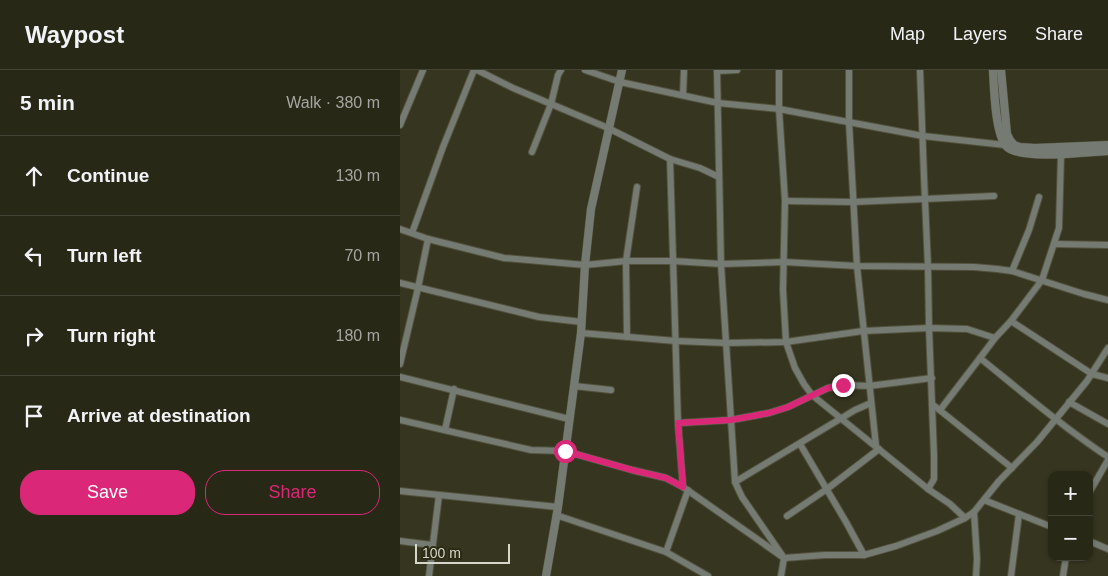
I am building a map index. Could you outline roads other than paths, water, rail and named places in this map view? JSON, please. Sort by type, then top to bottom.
[{"type":"street","points":[[400,125],[423,70]]},
{"type":"street","points":[[412,233],[443,147],[475,70],[608,128],[670,159],[700,168],[720,177]]},
{"type":"street","points":[[532,152],[551,104],[561,70]]},
{"type":"street","points":[[586,70],[620,82],[683,96],[779,110],[923,136],[1005,145]]},
{"type":"street","points":[[546,576],[557,511],[581,333],[591,209],[622,70]]},
{"type":"street","points":[[683,96],[684,70]]},
{"type":"street","points":[[737,70],[717,70],[721,264],[735,482],[742,497],[784,558],[781,576]]},
{"type":"street","points":[[779,70],[779,110],[784,201],[783,314],[786,342],[795,368],[812,395],[928,489],[950,504],[965,518]]},
{"type":"street","points":[[849,70],[856,266],[871,403],[878,448]]},
{"type":"street","points":[[920,70],[934,479],[928,489]]},
{"type":"street","points":[[993,70],[1001,137],[1010,150],[1034,154],[1108,151]]},
{"type":"street","points":[[1001,70],[1007,134],[1014,145],[1035,148],[1108,145]]},
{"type":"street","points":[[940,410],[1042,280],[1059,228],[1061,154]]},
{"type":"street","points":[[666,552],[685,488],[678,423],[670,159]]},
{"type":"street","points":[[627,337],[626,261],[637,187]]},
{"type":"street","points":[[784,201],[853,202],[994,196]]},
{"type":"street","points":[[1012,271],[1029,230],[1039,197]]},
{"type":"street","points":[[400,229],[428,239],[504,258],[585,265],[626,261],[673,261],[721,264],[784,262],[928,268],[974,267],[1012,271],[1108,300]]},
{"type":"street","points":[[400,364],[428,239]]},
{"type":"street","points":[[1054,244],[1108,245]]},
{"type":"street","points":[[400,283],[539,317],[582,322]]},
{"type":"street","points":[[1011,321],[1092,374],[1108,378]]},
{"type":"street","points":[[581,333],[726,343],[786,342],[864,332],[929,328],[966,329],[995,338]]},
{"type":"street","points":[[400,420],[531,450],[565,451],[666,478],[685,488],[784,558],[864,556],[937,531],[974,512],[1037,442],[1092,374],[1108,348]]},
{"type":"street","points":[[980,358],[1054,419],[1108,458],[1093,486]]},
{"type":"street","points":[[400,377],[570,419]]},
{"type":"street","points":[[678,423],[731,420],[769,413],[788,407],[828,388],[843,385],[869,386],[932,378]]},
{"type":"street","points":[[574,386],[611,390]]},
{"type":"street","points":[[445,430],[454,389]]},
{"type":"street","points":[[1069,402],[1108,424]]},
{"type":"street","points":[[735,482],[855,410],[871,403]]},
{"type":"street","points":[[932,404],[1012,468]]},
{"type":"street","points":[[800,444],[864,556]]},
{"type":"street","points":[[787,516],[827,489],[878,448]]},
{"type":"street","points":[[400,491],[557,511],[666,552],[708,576]]},
{"type":"street","points":[[429,576],[439,495]]},
{"type":"street","points":[[984,500],[1048,525]]},
{"type":"street","points":[[974,512],[976,576]]},
{"type":"street","points":[[1011,576],[1019,514]]},
{"type":"street","points":[[400,541],[432,545]]},
{"type":"street","points":[[1093,543],[1108,549]]},
{"type":"street","points":[[1063,576],[1065,561]]},
{"type":"street","points":[[690,576],[695,569]]}]
